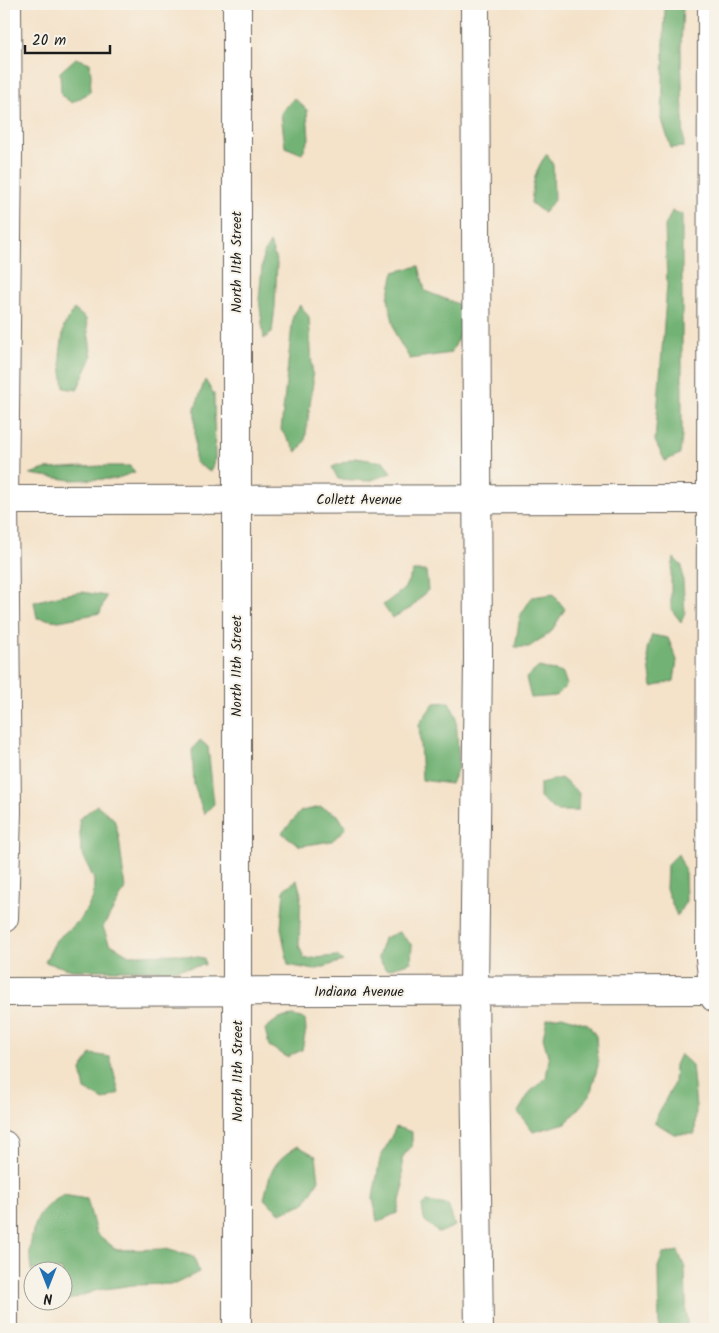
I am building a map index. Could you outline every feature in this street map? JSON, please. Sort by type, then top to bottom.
[{"type":"street","points":[[4,918],[7,812],[4,500],[8,152],[7,4]]},
{"type":"street","name":"North 11th Street","points":[[237,4],[237,1329]]},
{"type":"street","points":[[475,4],[478,659],[474,990],[479,1329]]},
{"type":"street","points":[[712,4],[713,499],[710,959],[715,993]]},
{"type":"street","name":"Collett Avenue","points":[[4,500],[713,499]]},
{"type":"street","name":"Indiana Avenue","points":[[4,992],[474,990],[715,993]]},
{"type":"street","points":[[4,1145],[4,1329]]},
{"type":"green space","points":[[665,4],[683,5],[681,48],[684,147],[671,148],[662,120]]},
{"type":"green space","points":[[76,58],[90,63],[90,92],[72,103],[61,95],[60,72]]},
{"type":"green space","points":[[294,98],[307,110],[309,139],[302,154],[285,147],[281,113]]},
{"type":"green space","points":[[547,154],[553,165],[554,200],[544,213],[531,203],[537,172]]},
{"type":"green space","points":[[672,211],[682,214],[682,436],[680,454],[665,461],[655,441],[667,285],[665,226]]},
{"type":"green space","points":[[270,243],[277,263],[275,307],[272,332],[264,339],[259,299],[263,255]]},
{"type":"green space","points":[[419,266],[425,291],[458,304],[461,329],[451,353],[410,359],[396,336],[388,298],[394,272]]},
{"type":"green space","points":[[300,305],[309,317],[313,382],[305,441],[297,452],[281,430],[293,316]]},
{"type":"green space","points":[[74,309],[86,319],[92,357],[77,390],[64,388],[60,355],[64,326]]},
{"type":"green space","points":[[205,380],[214,394],[215,459],[210,472],[195,462],[195,408]]},
{"type":"green space","points":[[355,458],[384,462],[391,473],[369,481],[338,479],[332,467]]},
{"type":"green space","points":[[130,466],[135,472],[115,479],[71,480],[30,474],[45,469]]},
{"type":"green space","points":[[674,558],[682,566],[685,613],[681,622],[671,609],[671,574]]},
{"type":"green space","points":[[413,571],[426,571],[428,590],[411,608],[392,618],[383,605],[404,589]]},
{"type":"green space","points":[[82,592],[106,596],[100,613],[59,621],[37,618],[34,602]]},
{"type":"green space","points":[[553,594],[565,609],[551,632],[529,647],[515,647],[520,616],[532,597]]},
{"type":"green space","points":[[652,635],[668,638],[677,660],[674,681],[652,687],[647,649]]},
{"type":"green space","points":[[539,667],[563,673],[567,685],[556,696],[531,698],[526,678]]},
{"type":"green space","points":[[449,702],[456,716],[459,765],[451,784],[422,780],[419,724],[434,703]]},
{"type":"green space","points":[[200,740],[208,747],[214,804],[204,814],[194,785],[192,750]]},
{"type":"green space","points":[[561,778],[579,793],[578,811],[556,811],[540,798],[540,783]]},
{"type":"green space","points":[[97,805],[114,819],[119,837],[125,889],[103,927],[109,943],[129,955],[178,954],[204,958],[205,965],[172,970],[72,970],[45,962],[56,940],[80,920],[93,898],[94,880],[81,850],[79,819]]},
{"type":"green space","points":[[321,807],[338,815],[346,828],[332,841],[300,846],[282,833],[301,811]]},
{"type":"green space","points":[[678,854],[685,870],[686,901],[677,916],[666,889],[667,865]]},
{"type":"green space","points":[[297,880],[301,894],[299,945],[304,959],[337,956],[343,961],[314,970],[288,965],[281,928],[284,889]]},
{"type":"green space","points":[[399,932],[412,945],[411,962],[386,970],[378,958],[384,938]]},
{"type":"green space","points":[[293,1016],[305,1019],[306,1030],[302,1050],[287,1057],[269,1046],[265,1029],[279,1018]]},
{"type":"green space","points":[[562,1016],[588,1024],[596,1036],[598,1065],[590,1095],[566,1123],[533,1132],[518,1112],[530,1092],[546,1078],[549,1059],[543,1038],[547,1019]]},
{"type":"green space","points":[[91,1054],[110,1057],[119,1093],[104,1100],[85,1090],[81,1070]]},
{"type":"green space","points":[[680,1054],[692,1065],[696,1107],[695,1134],[674,1134],[654,1122],[674,1083],[675,1065]]},
{"type":"green space","points":[[396,1127],[412,1132],[412,1145],[402,1158],[403,1189],[397,1213],[377,1222],[373,1197],[380,1159]]},
{"type":"green space","points":[[298,1146],[316,1156],[319,1180],[305,1203],[280,1213],[264,1199],[274,1168],[283,1157]]},
{"type":"green space","points":[[63,1195],[87,1199],[96,1233],[117,1250],[166,1249],[194,1257],[199,1272],[175,1284],[133,1285],[98,1290],[72,1299],[72,1260],[30,1260],[33,1231],[44,1209]]},
{"type":"green space","points":[[428,1202],[448,1205],[455,1226],[439,1233],[424,1220],[422,1205]]},
{"type":"green space","points":[[678,1251],[685,1268],[687,1329],[659,1329],[658,1267],[663,1254]]}]
